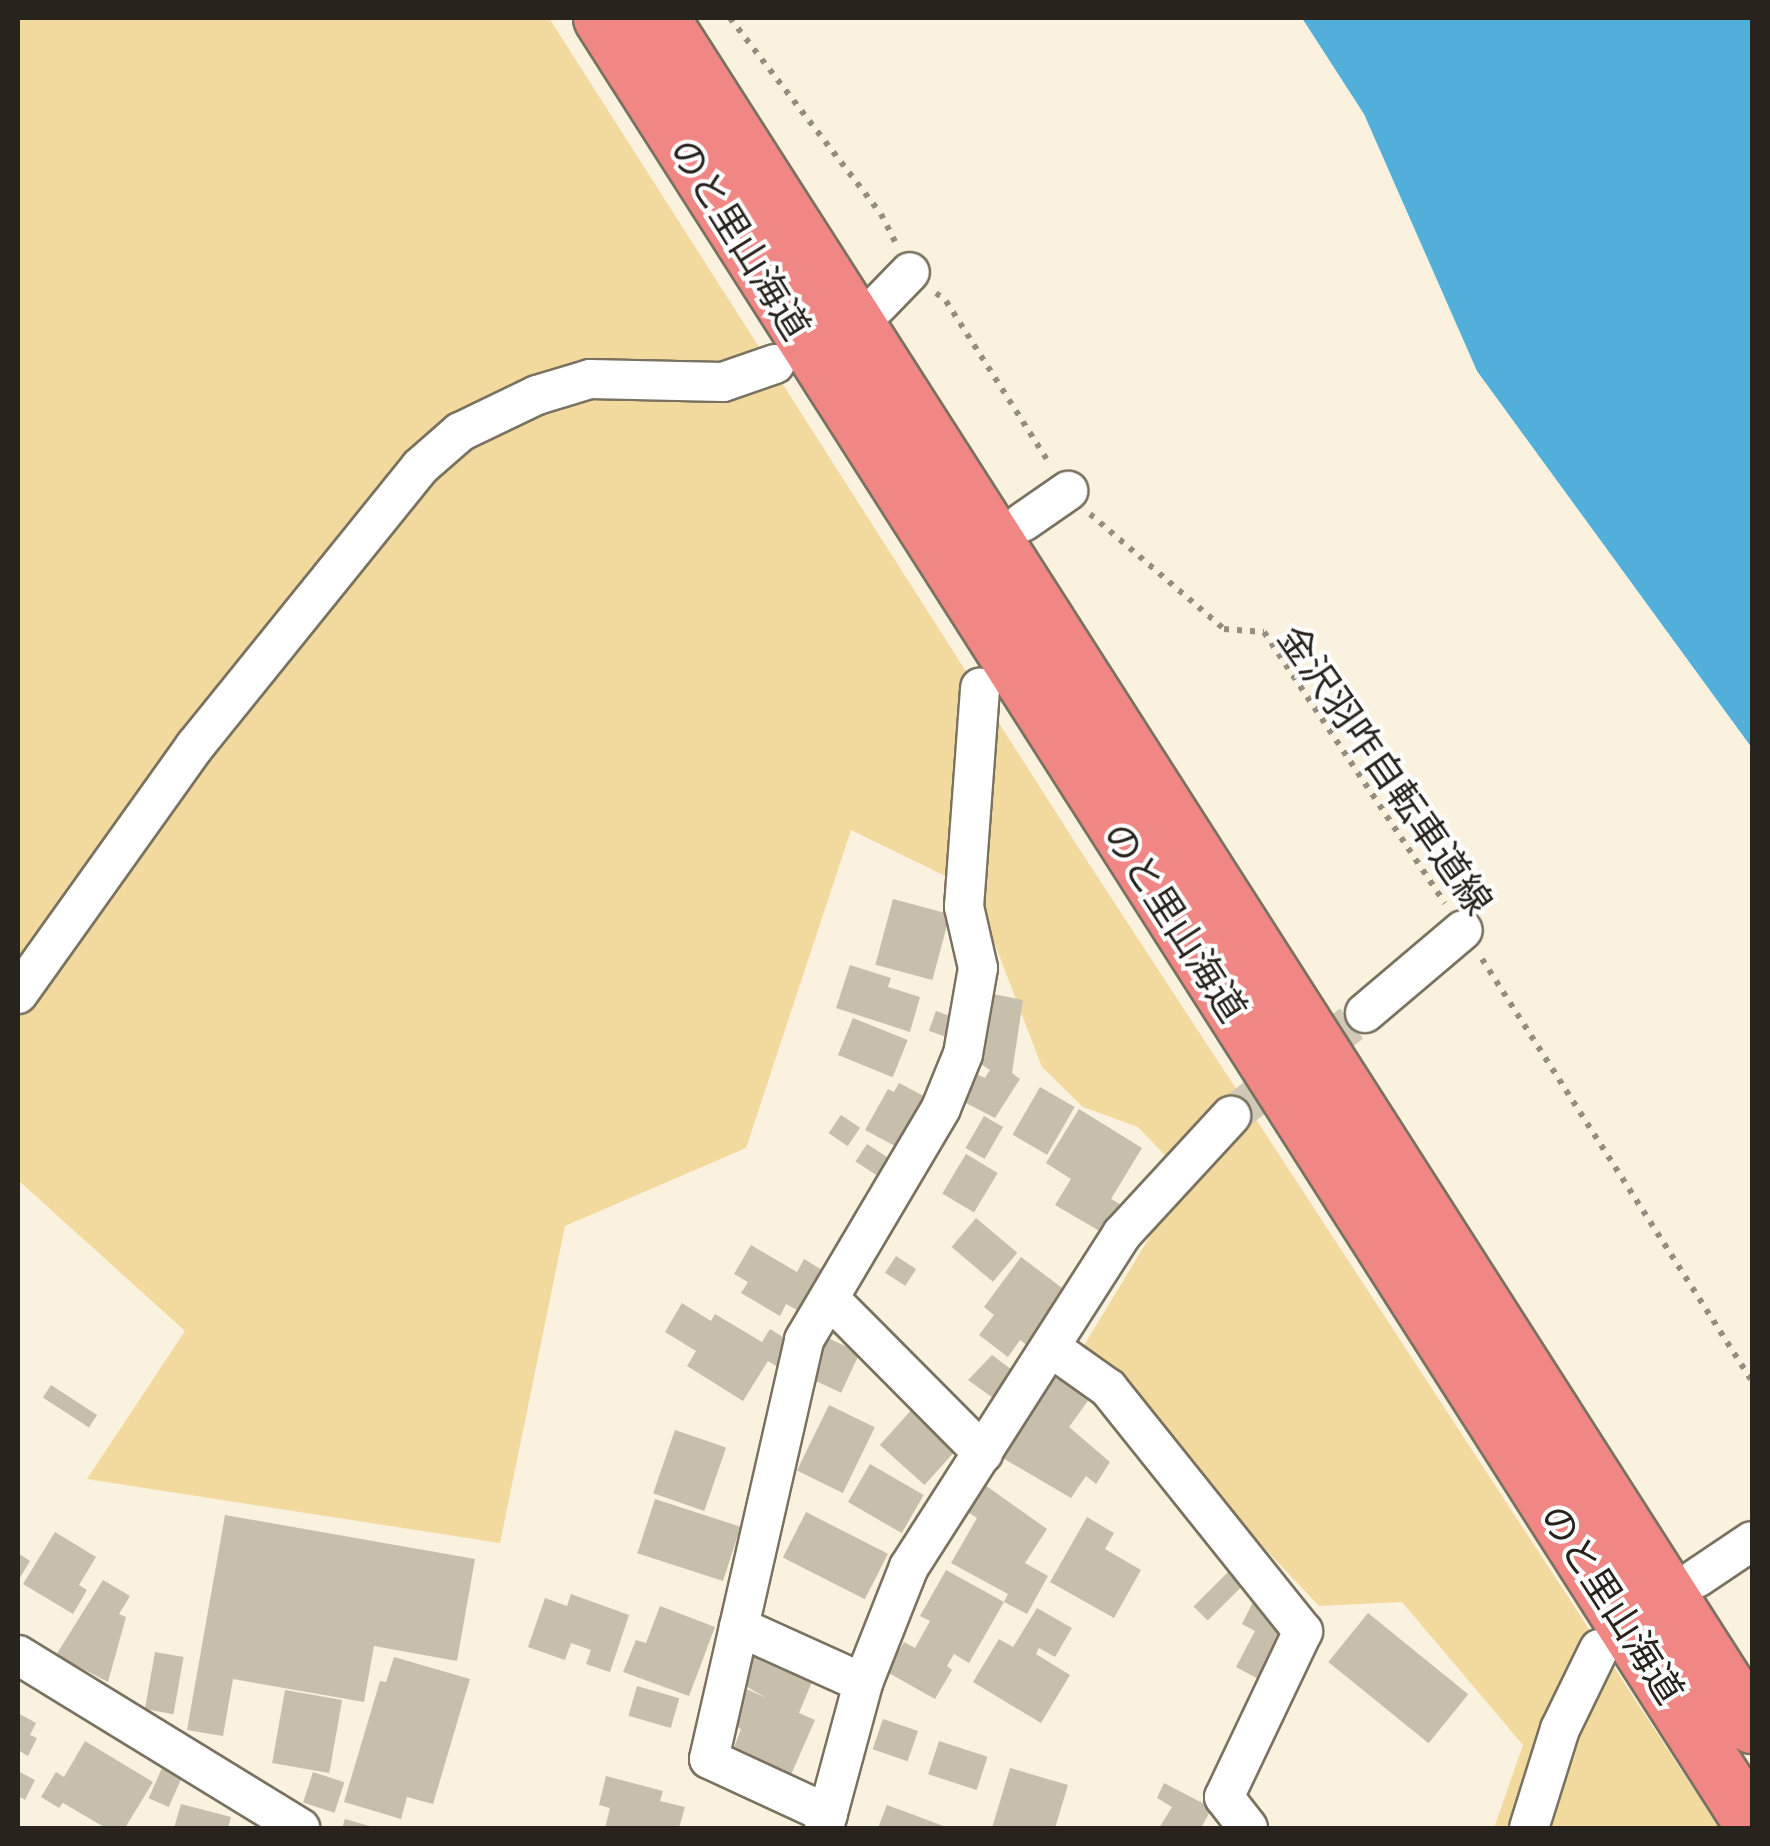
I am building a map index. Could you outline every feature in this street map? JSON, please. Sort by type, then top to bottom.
[{"type":"highway","name":"のと里山海道","points":[[600,18],[1752,1824]]},
{"type":"highway","name":"のと里山海道","points":[[661,18],[1752,1726]]},
{"type":"street","points":[[877,306],[910,272]]},
{"type":"street","points":[[18,994],[195,746],[420,466],[460,432],[536,395],[590,379],[723,382],[775,364]]},
{"type":"street","points":[[1023,522],[1068,492]]},
{"type":"street","points":[[980,688],[964,907],[978,968],[964,1054],[941,1108],[804,1340],[709,1758],[826,1821],[863,1683],[909,1567],[1122,1234],[1232,1116]]},
{"type":"street","points":[[1364,1013],[1463,930]]},
{"type":"street","points":[[831,1300],[983,1453]]},
{"type":"street","points":[[1050,1348],[1108,1388],[1303,1631],[1224,1797],[1248,1828]]},
{"type":"street","points":[[1698,1578],[1752,1541]]},
{"type":"street","points":[[738,1626],[863,1683]]},
{"type":"street","points":[[1529,1828],[1560,1729],[1599,1649]]},
{"type":"street","points":[[18,1655],[300,1828]]},
{"type":"path","name":"金沢羽咋自転車道線","points":[[730,18],[881,214],[910,272],[946,301],[1068,492],[1114,539],[1224,629],[1264,632],[1463,930],[1752,1381]]},
{"type":"shaded area","points":[[18,18],[549,18],[1080,850],[1719,1828],[1494,1828],[1523,1745],[1402,1602],[1319,1606],[1080,1352],[1186,1177],[1138,1127],[1083,1107],[1042,1067],[974,890],[851,830],[746,1148],[565,1226],[500,1543],[87,1479],[185,1331],[18,1180]]},
{"type":"water","points":[[1302,18],[1752,18],[1752,748],[1477,371],[1364,114]]},
{"type":"building","points":[[893,899],[950,914],[932,980],[875,965]]},
{"type":"building","points":[[850,965],[891,978],[888,987],[920,997],[910,1032],[836,1008]]},
{"type":"building","points":[[993,994],[1023,1000],[1012,1073],[1020,1079],[995,1118],[962,1101],[974,1073],[985,1078],[990,1070],[979,1063]]},
{"type":"building","points":[[936,1011],[961,1020],[954,1040],[929,1031]]},
{"type":"building","points":[[853,1018],[908,1040],[893,1077],[838,1055]]},
{"type":"building","points":[[899,1083],[937,1103],[910,1154],[865,1130],[888,1089],[894,1092]]},
{"type":"building","points":[[1040,1087],[1075,1107],[1047,1155],[1012,1135]]},
{"type":"building","points":[[1079,1109],[1142,1148],[1111,1199],[1120,1204],[1103,1233],[1055,1205],[1071,1179],[1046,1163]]},
{"type":"building","points":[[841,1115],[860,1128],[848,1146],[829,1133]]},
{"type":"building","points":[[984,1116],[1003,1127],[985,1159],[966,1148]]},
{"type":"building","points":[[867,1144],[895,1162],[883,1180],[856,1162]]},
{"type":"building","points":[[966,1154],[998,1173],[974,1212],[942,1193]]},
{"type":"building","points":[[976,1218],[1017,1253],[993,1282],[952,1247]]},
{"type":"building","points":[[751,1245],[797,1272],[804,1259],[832,1276],[818,1299],[807,1293],[797,1310],[786,1304],[780,1316],[741,1293],[748,1282],[734,1274]]},
{"type":"building","points":[[896,1256],[916,1269],[905,1286],[885,1273]]},
{"type":"building","points":[[1021,1257],[1070,1294],[1029,1347],[1020,1340],[1008,1357],[979,1335],[994,1315],[984,1307]]},
{"type":"building","points":[[682,1303],[711,1321],[715,1314],[762,1342],[770,1329],[796,1345],[781,1369],[768,1361],[743,1401],[687,1366],[696,1351],[665,1332]]},
{"type":"building","points":[[828,1338],[860,1353],[841,1393],[809,1378]]},
{"type":"building","points":[[992,1355],[1015,1372],[993,1398],[968,1380]]},
{"type":"building","points":[[1051,1362],[1095,1391],[1069,1427],[1110,1462],[1096,1484],[1086,1476],[1071,1498],[994,1453]]},
{"type":"building","points":[[51,1385],[97,1415],[89,1428],[43,1398]]},
{"type":"building","points":[[829,1405],[875,1427],[843,1493],[797,1471]]},
{"type":"building","points":[[914,1407],[959,1447],[924,1485],[880,1445]]},
{"type":"building","points":[[675,1430],[726,1448],[704,1511],[653,1493]]},
{"type":"building","points":[[870,1464],[924,1495],[902,1533],[848,1502]]},
{"type":"building","points":[[978,1480],[1047,1529],[1025,1563],[1048,1576],[1027,1614],[1004,1602],[1008,1594],[951,1563],[977,1518],[960,1507]]},
{"type":"building","points":[[655,1499],[741,1527],[723,1581],[637,1553]]},
{"type":"building","points":[[806,1512],[888,1554],[865,1599],[783,1557]]},
{"type":"building","points":[[225,1515],[475,1559],[457,1661],[374,1646],[364,1702],[233,1679],[223,1736],[187,1730]]},
{"type":"building","points":[[1087,1517],[1114,1533],[1105,1549],[1141,1570],[1114,1618],[1050,1582]]},
{"type":"building","points":[[55,1532],[96,1557],[79,1585],[87,1590],[73,1614],[23,1584]]},
{"type":"building","points":[[18,1553],[30,1561],[18,1581]]},
{"type":"building","points":[[1236,1564],[1250,1578],[1208,1621],[1194,1606]]},
{"type":"building","points":[[946,1570],[1004,1602],[969,1663],[954,1654],[947,1666],[952,1670],[935,1699],[887,1672],[904,1642],[915,1648],[930,1621],[920,1616]]},
{"type":"building","points":[[103,1580],[130,1596],[119,1614],[126,1617],[108,1682],[56,1655]]},
{"type":"building","points":[[571,1594],[629,1615],[610,1672],[586,1664],[591,1650],[571,1643],[565,1660],[528,1647],[545,1598],[567,1606]]},
{"type":"building","points":[[1255,1598],[1293,1629],[1266,1683],[1236,1667],[1255,1631],[1242,1624]]},
{"type":"building","points":[[660,1606],[715,1627],[689,1696],[623,1672],[636,1640],[646,1643]]},
{"type":"building","points":[[1037,1608],[1072,1628],[1055,1657],[1039,1648],[1036,1654],[1070,1675],[1041,1723],[973,1682],[999,1639],[1013,1647]]},
{"type":"building","points":[[1368,1613],[1468,1694],[1429,1743],[1328,1662]]},
{"type":"building","points":[[155,1652],[184,1657],[173,1714],[145,1709]]},
{"type":"building","points":[[754,1656],[812,1682],[799,1713],[815,1720],[790,1777],[733,1750],[741,1729],[723,1720],[738,1685],[766,1698],[742,1684]]},
{"type":"building","points":[[394,1657],[470,1679],[433,1804],[407,1797],[401,1819],[344,1802],[380,1681],[386,1682]]},
{"type":"building","points":[[637,1686],[679,1698],[671,1728],[628,1716]]},
{"type":"building","points":[[285,1690],[342,1700],[329,1773],[272,1763]]},
{"type":"building","points":[[18,1713],[36,1723],[30,1735],[37,1738],[28,1756],[18,1750]]},
{"type":"building","points":[[883,1719],[918,1731],[908,1761],[873,1749]]},
{"type":"building","points":[[85,1741],[153,1782],[125,1828],[106,1828],[63,1803],[59,1808],[41,1797],[56,1772],[64,1777]]},
{"type":"building","points":[[939,1741],[988,1757],[977,1790],[928,1774]]},
{"type":"building","points":[[162,1768],[182,1777],[169,1807],[149,1798]]},
{"type":"building","points":[[1010,1768],[1068,1785],[1055,1828],[992,1828]]},
{"type":"building","points":[[18,1771],[35,1780],[25,1800],[18,1796]]},
{"type":"building","points":[[313,1772],[344,1782],[334,1813],[303,1802]]},
{"type":"building","points":[[606,1776],[663,1791],[660,1801],[685,1807],[679,1828],[605,1828],[610,1808],[599,1805]]},
{"type":"building","points":[[1164,1783],[1212,1808],[1201,1828],[1159,1828],[1172,1807],[1157,1798]]},
{"type":"building","points":[[181,1804],[231,1817],[228,1828],[174,1828]]},
{"type":"building","points":[[887,1805],[949,1828],[878,1828]]},
{"type":"building","points":[[345,1819],[373,1827],[373,1828],[342,1828]]},
{"type":"tunnel","points":[[1231,1116],[1365,1013]]}]
